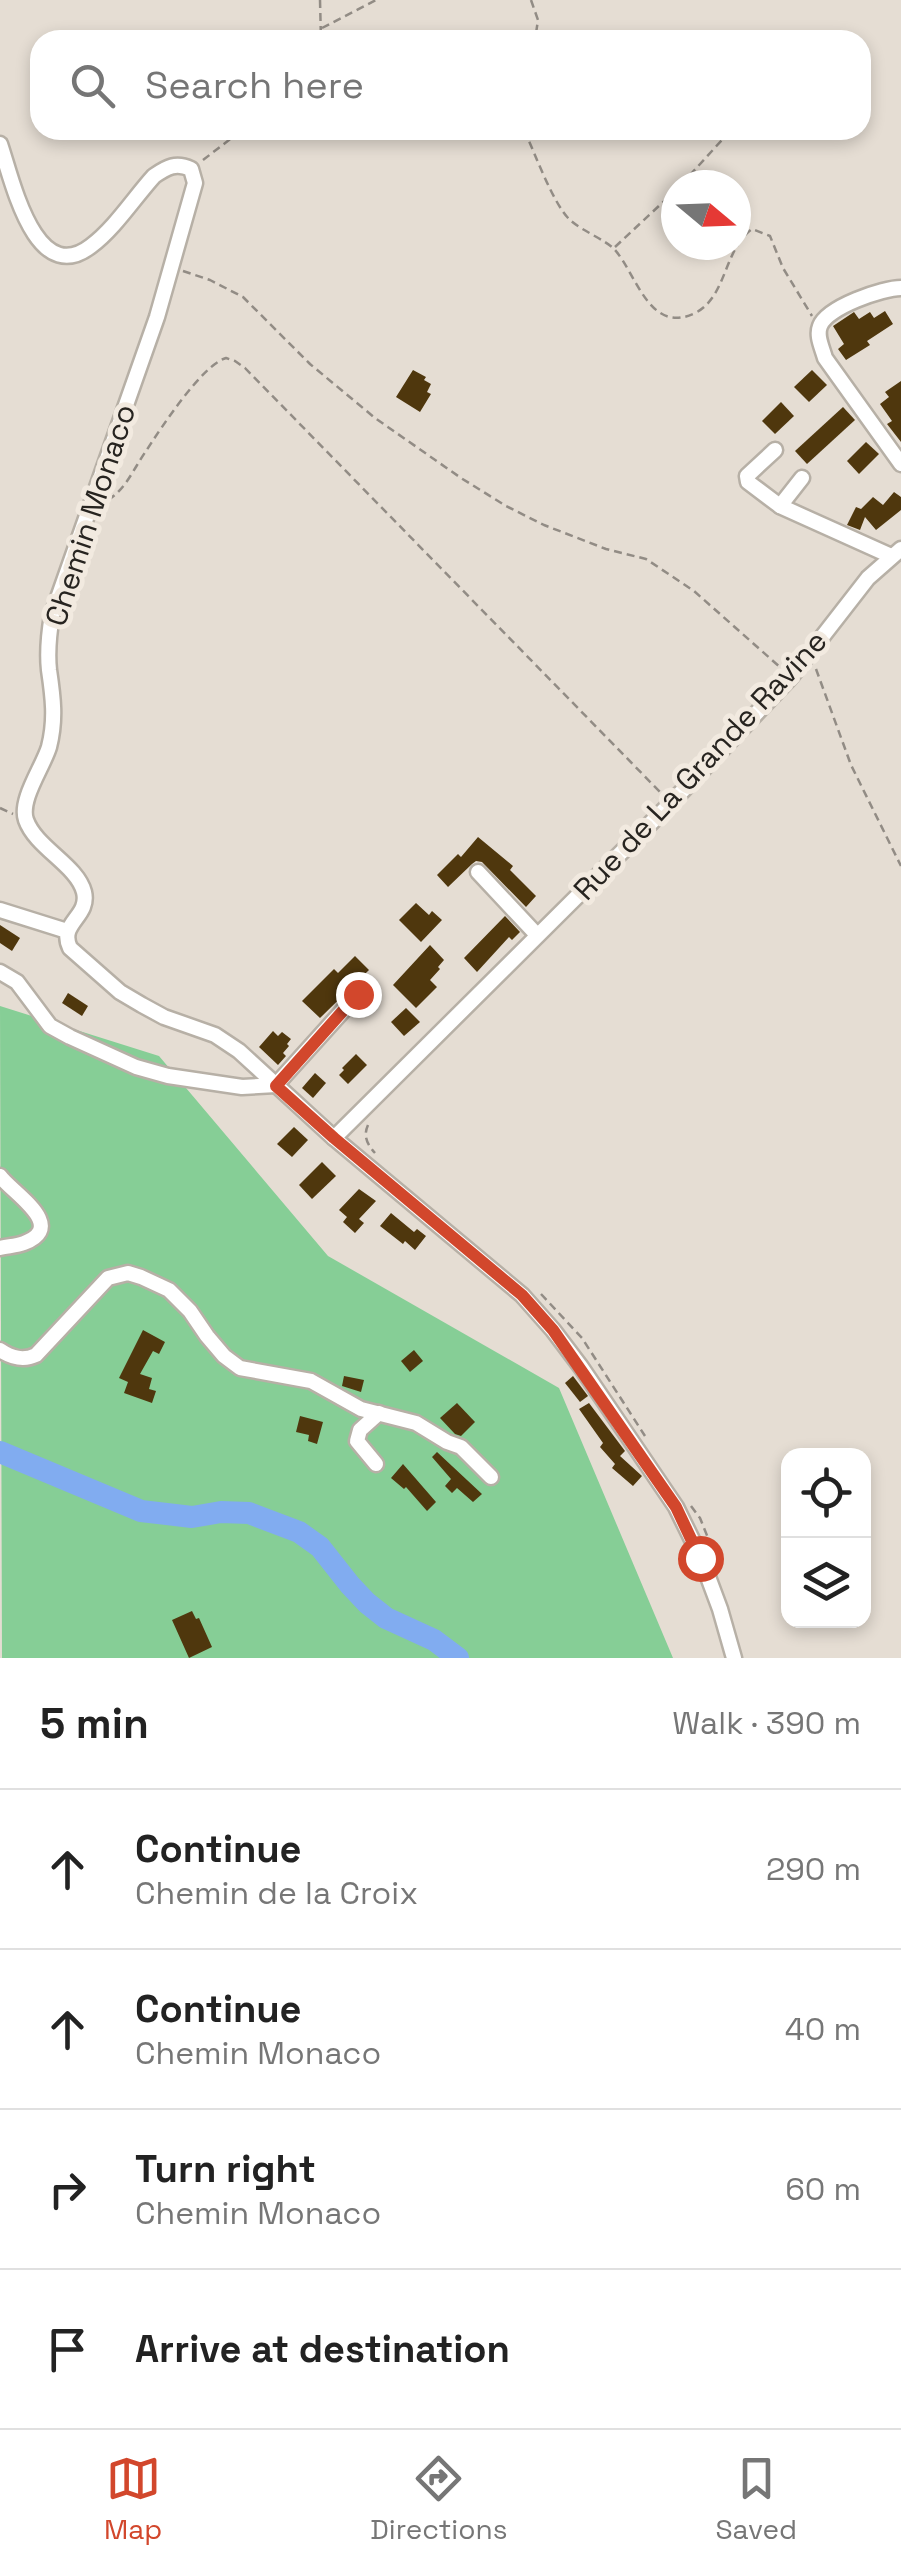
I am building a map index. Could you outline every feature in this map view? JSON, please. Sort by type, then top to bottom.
[{"type":"street","points":[[0,144],[35,235],[62,256],[75,256],[99,240],[154,176],[179,164],[191,169]]},
{"type":"street","name":"Chemin Monaco","points":[[68,930],[84,907],[83,888],[29,827],[24,812],[47,753],[54,718],[48,651],[52,615],[157,317],[195,183],[191,169]]},
{"type":"street","points":[[901,288],[891,288],[830,313],[819,328],[825,358],[901,464]]},
{"type":"street","points":[[775,450],[746,479],[780,506],[896,553]]},
{"type":"street","points":[[780,506],[802,478]]},
{"type":"street","name":"Rue de La Grande Ravine","points":[[334,1138],[671,803],[792,677],[868,578],[896,553]]},
{"type":"street","points":[[478,872],[537,935]]},
{"type":"street","points":[[0,910],[68,930],[66,940],[70,948],[120,992],[164,1017],[215,1035],[239,1051],[334,1138],[522,1295],[553,1330],[676,1507],[720,1609],[734,1658]]},
{"type":"street","points":[[0,972],[17,982],[50,1026],[70,1038],[136,1067],[168,1076],[242,1086],[276,1086],[358,994]]},
{"type":"street","points":[[0,1176],[36,1210],[40,1222],[32,1239],[0,1248]]},
{"type":"street","points":[[0,1350],[22,1359],[36,1355],[100,1284],[114,1275],[128,1274],[169,1290],[224,1356],[240,1368],[311,1381],[361,1409],[416,1423],[461,1447],[491,1476]]},
{"type":"street","points":[[376,1464],[357,1441],[360,1430],[379,1414]]},
{"type":"path","points":[[320,0],[322,28],[376,0]]},
{"type":"path","points":[[532,0],[537,30]]},
{"type":"path","points":[[191,169],[229,140]]},
{"type":"path","points":[[529,140],[559,206],[571,221],[614,248],[653,308],[672,318],[706,305],[736,246],[752,229],[770,236],[783,268],[819,328]]},
{"type":"path","points":[[694,170],[721,140]]},
{"type":"path","points":[[614,248],[661,204]]},
{"type":"path","points":[[172,267],[243,297],[310,364],[376,418],[506,506],[606,549],[646,559],[694,591],[792,677]]},
{"type":"path","points":[[90,504],[105,502],[120,493],[208,366],[226,358],[236,361],[671,803]]},
{"type":"path","points":[[810,654],[851,765],[901,866]]},
{"type":"path","points":[[371,1119],[365,1134],[367,1144],[376,1154]]},
{"type":"path","points":[[542,1295],[582,1338],[645,1436]]},
{"type":"path","points":[[689,1502],[700,1518],[712,1550]]},
{"type":"green space","points":[[0,1006],[159,1056],[328,1256],[559,1388],[673,1658],[2,1658]]},
{"type":"building","points":[[885,311],[893,324],[846,360],[838,349],[844,344],[833,326],[854,312],[859,319],[870,312],[874,318]]},
{"type":"building","points":[[413,370],[431,384],[427,392],[431,394],[420,412],[396,397]]},
{"type":"building","points":[[812,370],[827,385],[809,402],[794,387]]},
{"type":"building","points":[[901,381],[901,442],[887,424],[892,421],[880,404],[889,397],[885,392]]},
{"type":"building","points":[[781,402],[794,416],[775,434],[762,421]]},
{"type":"building","points":[[843,407],[855,420],[807,464],[795,451]]},
{"type":"building","points":[[866,442],[879,454],[859,474],[847,461]]},
{"type":"building","points":[[894,492],[901,497],[901,510],[876,530],[865,517],[860,530],[847,525],[856,507],[861,509],[873,497],[883,505]]},
{"type":"building","points":[[478,837],[513,866],[510,870],[536,896],[526,907],[482,862],[476,861],[448,887],[437,875],[458,854],[461,857]]},
{"type":"building","points":[[416,903],[442,920],[421,942],[399,920]]},
{"type":"building","points":[[505,916],[520,932],[512,940],[509,937],[477,972],[464,958]]},
{"type":"building","points":[[0,925],[20,938],[12,951],[0,943]]},
{"type":"building","points":[[430,945],[444,960],[430,980],[437,987],[416,1008],[393,985]]},
{"type":"building","points":[[355,956],[369,970],[320,1018],[302,1001],[334,969],[338,973]]},
{"type":"building","points":[[68,993],[88,1006],[82,1016],[62,1003]]},
{"type":"building","points":[[406,1008],[420,1022],[404,1036],[391,1022]]},
{"type":"building","points":[[273,1031],[291,1039],[283,1053],[286,1056],[278,1065],[259,1047]]},
{"type":"building","points":[[356,1054],[367,1065],[348,1084],[339,1075]]},
{"type":"building","points":[[315,1073],[326,1083],[313,1098],[302,1088]]},
{"type":"building","points":[[294,1127],[308,1140],[292,1157],[277,1144]]},
{"type":"building","points":[[322,1162],[336,1176],[312,1199],[299,1185]]},
{"type":"building","points":[[359,1189],[376,1201],[359,1219],[364,1223],[355,1233],[343,1222],[347,1217],[339,1210]]},
{"type":"building","points":[[391,1213],[414,1232],[417,1229],[426,1236],[415,1250],[380,1226]]},
{"type":"building","points":[[143,1330],[165,1342],[159,1354],[153,1351],[140,1374],[152,1378],[149,1389],[156,1391],[152,1403],[124,1393],[128,1382],[119,1378]]},
{"type":"building","points":[[414,1350],[423,1361],[410,1372],[401,1361]]},
{"type":"building","points":[[344,1376],[364,1380],[361,1392],[342,1386]]},
{"type":"building","points":[[573,1376],[588,1396],[580,1402],[565,1383]]},
{"type":"building","points":[[457,1403],[475,1422],[461,1436],[440,1418]]},
{"type":"building","points":[[589,1403],[625,1451],[620,1456],[642,1476],[633,1486],[612,1468],[615,1464],[600,1447],[603,1443],[579,1409]]},
{"type":"building","points":[[300,1416],[323,1422],[317,1444],[308,1441],[309,1435],[296,1432]]},
{"type":"building","points":[[437,1452],[482,1494],[473,1502],[457,1488],[452,1493],[445,1486],[451,1479],[432,1457]]},
{"type":"building","points":[[403,1464],[436,1502],[427,1511],[406,1487],[391,1478]]},
{"type":"building","points":[[192,1611],[212,1647],[189,1658],[172,1620]]},
{"type":"waterway","points":[[0,1452],[141,1511],[192,1517],[249,1513],[299,1532],[320,1547],[367,1603],[386,1618],[434,1640],[458,1658]]},
{"type":"route","points":[[358,994],[276,1086],[522,1295],[580,1367],[676,1507],[700,1558]]}]
